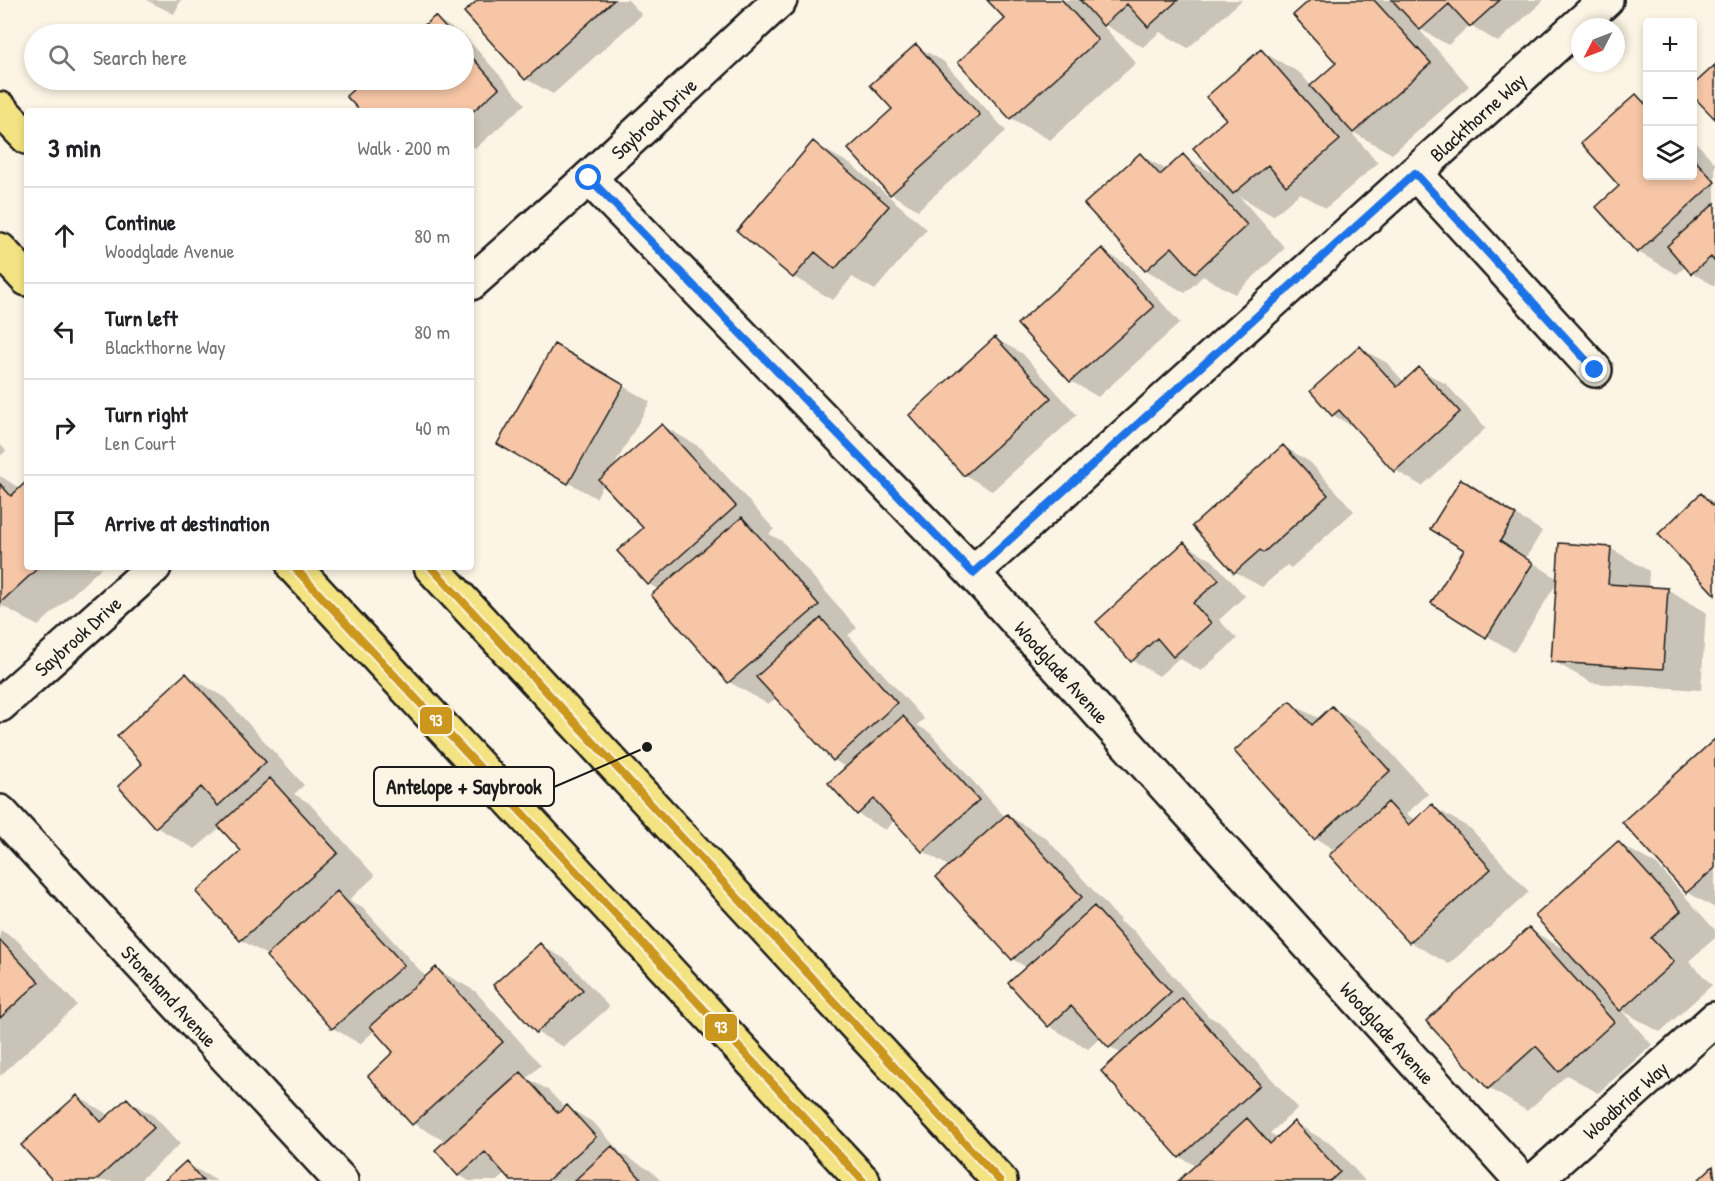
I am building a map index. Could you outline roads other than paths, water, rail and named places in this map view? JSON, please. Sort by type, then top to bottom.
[{"type":"main road","points":[[0,109],[24,134]]},
{"type":"main road","points":[[0,250],[24,276]]},
{"type":"main road","points":[[297,570],[863,1181]]},
{"type":"main road","points":[[433,570],[1000,1181]]},
{"type":"street","name":"Saybrook Drive","points":[[474,280],[589,178],[780,0]]},
{"type":"street","name":"Blackthorne Way","points":[[973,573],[1606,0]]},
{"type":"street","points":[[1415,173],[1595,370]]},
{"type":"street","name":"Woodglade Avenue","points":[[589,178],[973,573],[1522,1181]]},
{"type":"street","name":"Saybrook Drive","points":[[0,705],[151,570]]},
{"type":"street","name":"Stonehand Avenue","points":[[0,812],[341,1181]]},
{"type":"street","name":"Woodbriar Way","points":[[1534,1181],[1715,1019]]},
{"type":"place","name":"Antelope + Saybrook","points":[[647,747]]}]
